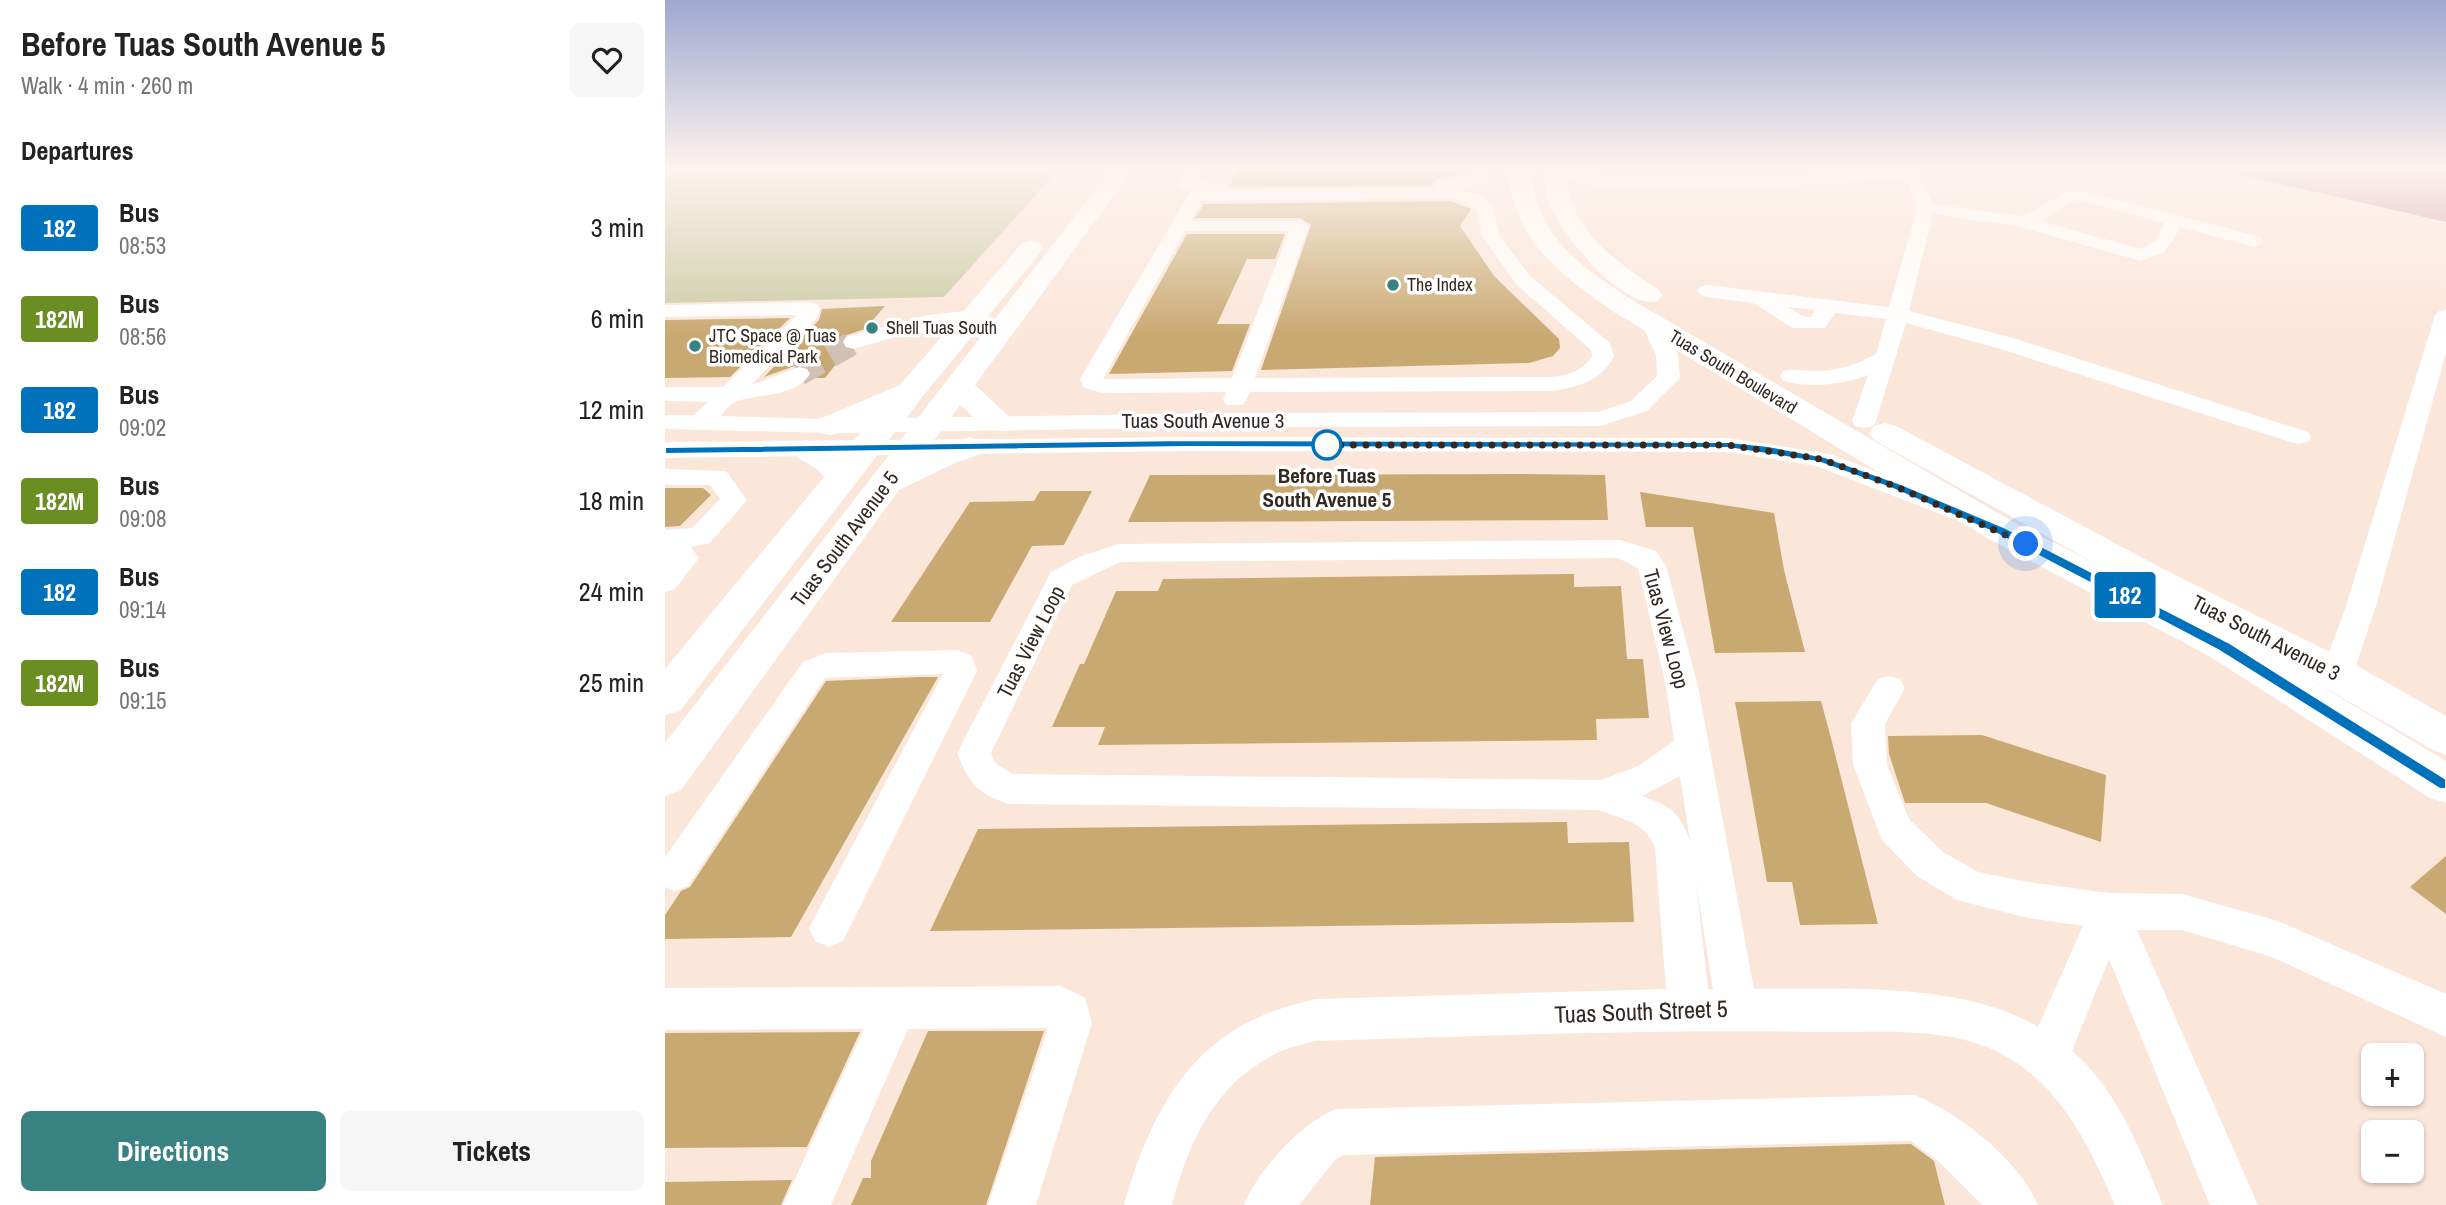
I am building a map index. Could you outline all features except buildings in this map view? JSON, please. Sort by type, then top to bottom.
[{"type":"main road","name":"Tuas South Avenue 5","points":[[665,699],[912,390],[1051,223]]},
{"type":"main road","name":"Tuas South Avenue 5","points":[[665,777],[1082,223]]},
{"type":"main road","name":"Tuas South Boulevard","points":[[1533,223],[1562,261],[1580,278],[2002,531]]},
{"type":"main road","name":"Tuas South Boulevard","points":[[1573,223],[1587,245],[1639,289],[1864,421]]},
{"type":"main road","points":[[957,386],[1000,423]]},
{"type":"main road","points":[[830,426],[912,390]]},
{"type":"main road","name":"Tuas South Avenue 3","points":[[1864,421],[2136,570],[2337,674],[2446,737]]},
{"type":"main road","points":[[886,485],[928,463],[970,447]]},
{"type":"main road","points":[[806,450],[830,461],[843,479]]},
{"type":"main road","name":"Tuas South Avenue 3","points":[[2002,531],[2223,646],[2446,784]]},
{"type":"street","points":[[1179,223],[1091,379],[1092,383],[1103,386],[1552,384],[1587,375],[1600,364],[1602,348],[1523,280],[1491,236],[1489,223]]},
{"type":"street","points":[[1864,421],[1886,357],[1922,223]]},
{"type":"street","points":[[2027,223],[2141,255],[2153,254],[2169,236],[2173,223]]},
{"type":"street","points":[[2183,223],[2254,241]]},
{"type":"street","points":[[1177,226],[1300,226],[1227,420]]},
{"type":"street","points":[[1707,291],[1752,295],[1806,325],[1817,323],[1830,304],[1897,314],[2004,343],[2299,437]]},
{"type":"street","points":[[665,311],[810,308],[810,314],[701,422]]},
{"type":"street","points":[[2337,674],[2360,608],[2446,315]]},
{"type":"street","points":[[854,342],[927,321],[975,316]]},
{"type":"street","name":"Tuas South Avenue 3","points":[[665,450],[806,450],[876,437],[922,436],[1000,423],[1600,419],[1639,406],[1669,378],[1667,355],[1652,323]]},
{"type":"street","points":[[1791,376],[1833,379],[1870,368],[1886,357]]},
{"type":"street","points":[[665,394],[769,389],[799,374]]},
{"type":"street","points":[[1268,420],[1280,386]]},
{"type":"street","name":"Tuas South Avenue 3","points":[[665,422],[830,426],[876,437]]},
{"type":"street","name":"Tuas South Avenue 3","points":[[922,436],[970,447],[1189,444],[1728,445],[1821,459],[2002,531]]},
{"type":"street","points":[[665,477],[717,477],[734,500],[699,537],[665,539]]},
{"type":"street","name":"Tuas View Loop","points":[[1693,744],[1680,758],[1649,780],[1601,795],[1008,789],[983,774],[974,753],[1061,579],[1078,567],[1119,553],[1620,549],[1646,558],[1652,566],[1682,686],[1693,744],[1737,1009]]},
{"type":"street","points":[[665,553],[683,554],[685,558],[665,582]]},
{"type":"street","points":[[675,874],[814,670],[826,665],[958,662],[962,667],[954,686],[829,929]]},
{"type":"street","points":[[954,686],[1009,684]]},
{"type":"street","points":[[1889,688],[1868,723],[1870,765],[1895,828],[1930,864],[1971,888],[2028,900],[2109,911],[2182,912],[2278,940],[2446,1016]]},
{"type":"street","name":"Tuas View Loop","points":[[1601,795],[1656,817],[1666,826],[1674,848],[1689,1011]]},
{"type":"street","points":[[2046,1060],[2109,911]]},
{"type":"street","points":[[2109,911],[2234,1205]]},
{"type":"street","points":[[665,1009],[1061,1007],[1070,1013],[1068,1035],[1012,1205]]},
{"type":"street","points":[[807,1205],[896,1008]]},
{"type":"street","name":"Tuas South Street 5","points":[[1149,1205],[1170,1134],[1193,1094],[1216,1069],[1270,1034],[1315,1020],[1737,1009],[1944,1015],[1983,1022],[2018,1039],[2081,1091],[2104,1126],[2139,1205]]},
{"type":"street","points":[[1268,1205],[1318,1144],[1336,1132],[1915,1118],[1932,1126],[2014,1205]]},
{"type":"green space","points":[[665,223],[1010,223],[944,297],[665,303]]},
{"type":"tunnel","points":[[799,374],[854,342]]},
{"type":"bus line","name":"182","points":[[665,450],[1189,444],[1728,445],[1768,449],[1821,459],[2002,531],[2223,646],[2446,784]]},
{"type":"place","name":"The Index","points":[[1393,285]]},
{"type":"place","name":"Shell Tuas South","points":[[872,328]]},
{"type":"place","name":"JTC Space @ Tuas Biomedical Park","points":[[695,346]]},
{"type":"place","name":"Before Tuas South Avenue 5","points":[[1327,445]]},
{"type":"route","points":[[1327,445],[1315,445],[1442,446],[1728,445],[1768,449],[1821,459],[1897,487],[2002,531],[2026,544]]}]
